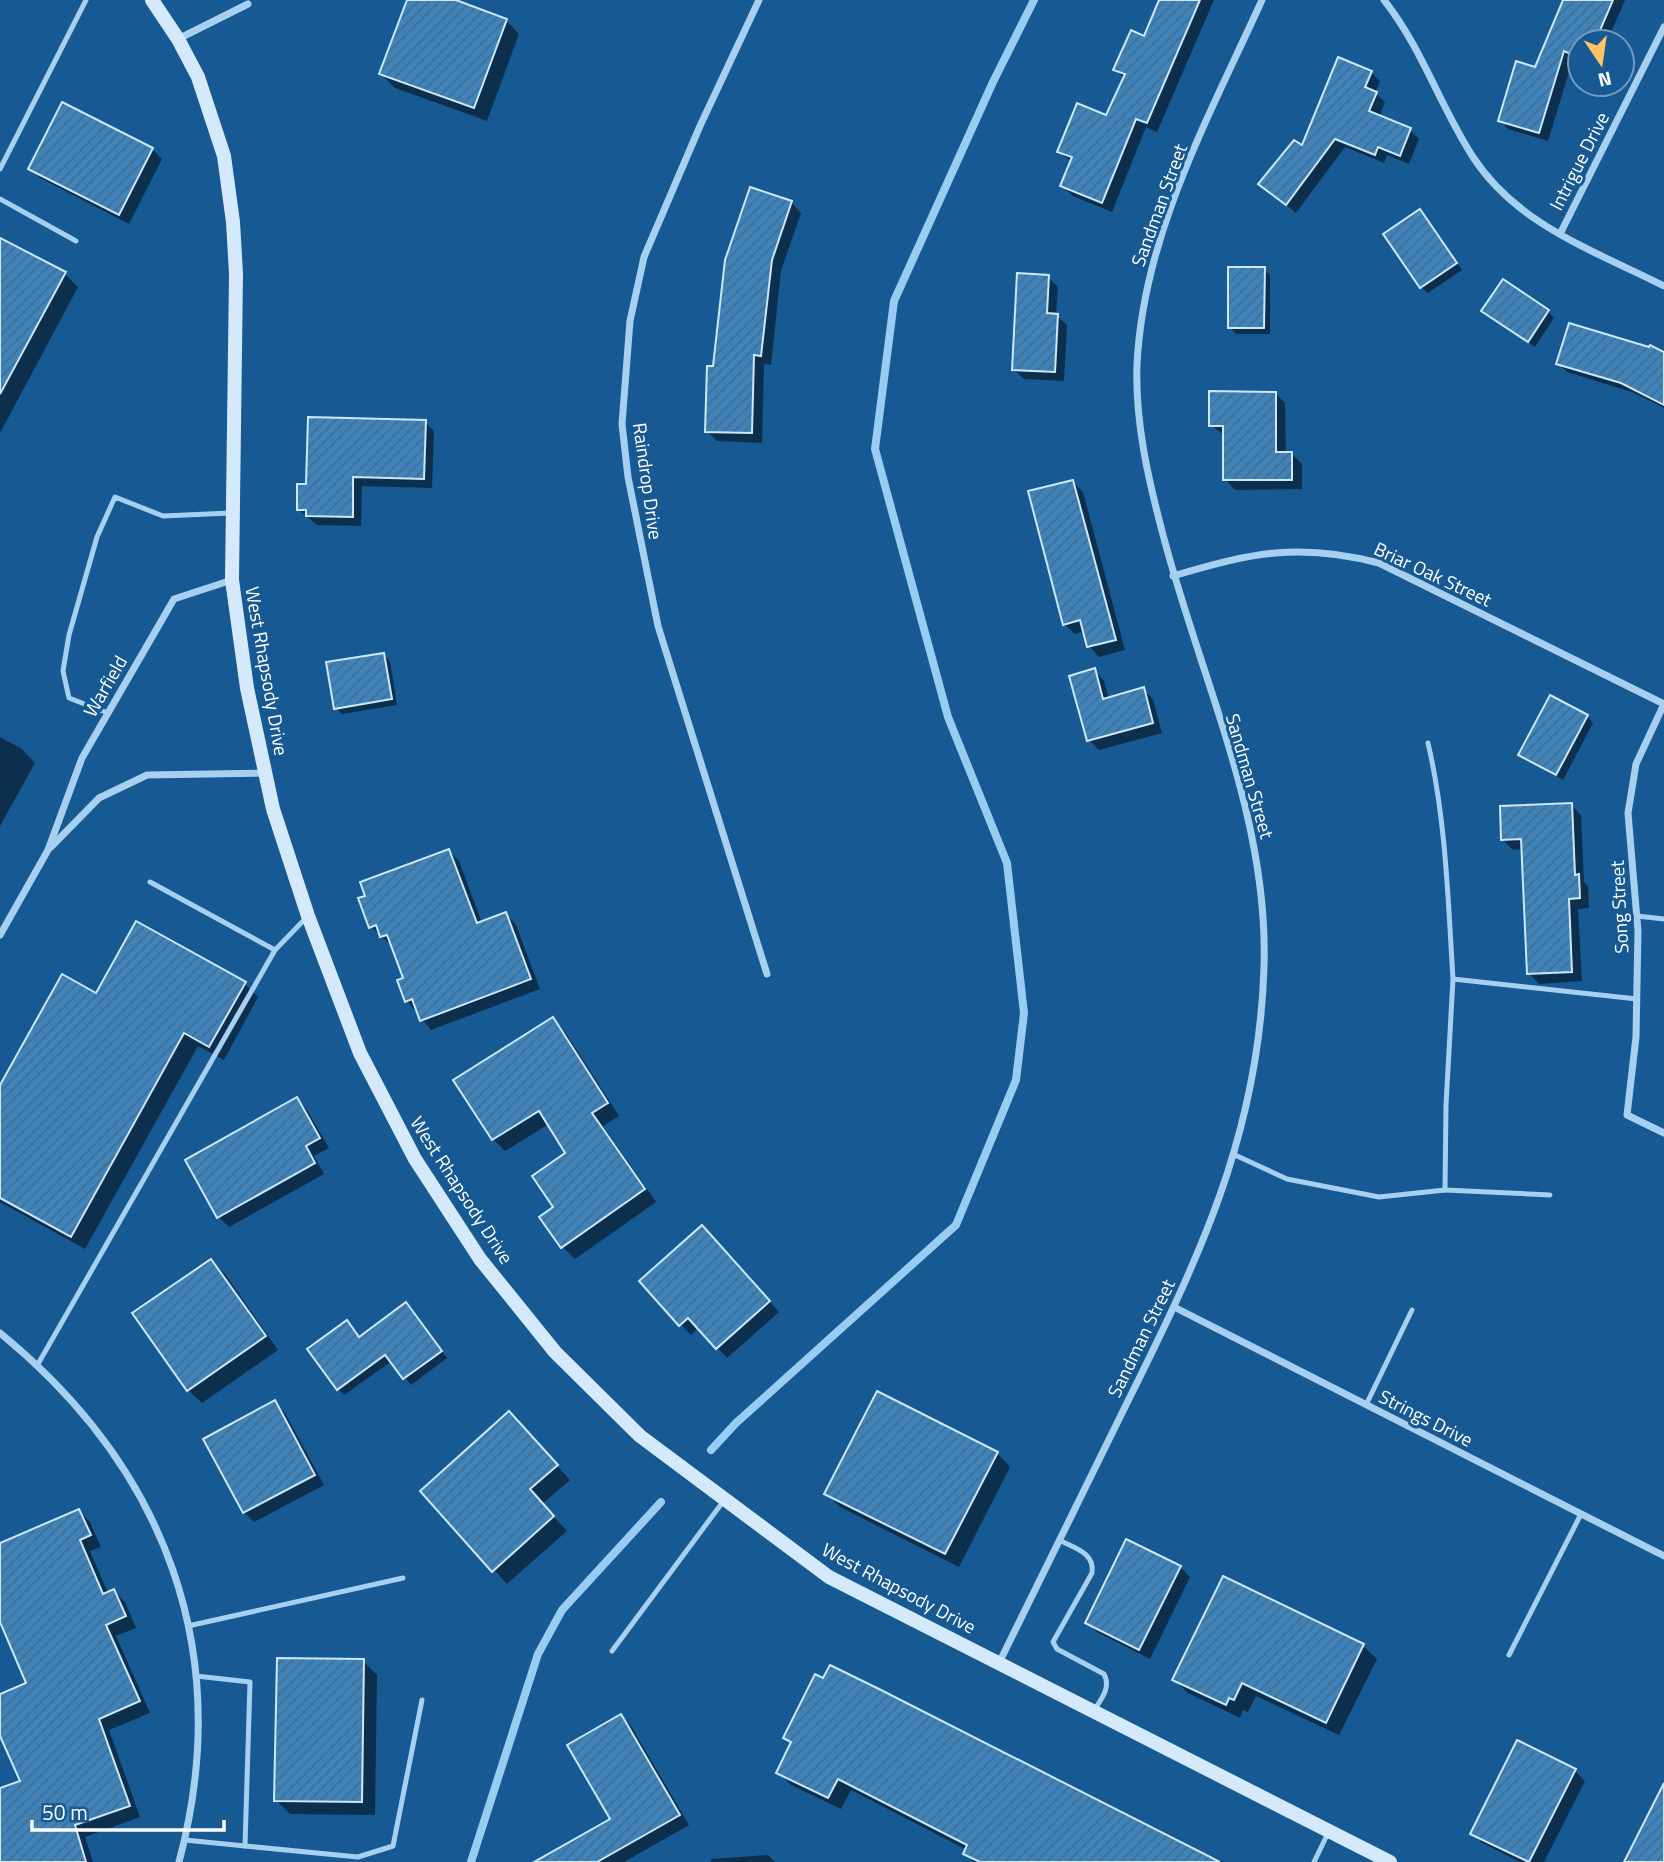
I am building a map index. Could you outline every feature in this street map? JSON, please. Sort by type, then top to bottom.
[{"type":"street","name":"West Rhapsody Drive","points":[[152,0],[178,39],[198,77],[224,156],[233,222],[236,274],[232,580],[247,688],[273,809],[308,916],[360,1053],[415,1159],[480,1259],[555,1352],[640,1436],[829,1577],[1390,1862]]},
{"type":"street","name":"Raindrop Drive","points":[[759,0],[700,126],[644,257],[629,321],[622,424],[628,477],[658,626],[767,974]]},
{"type":"street","name":"Sandman Street","points":[[999,1663],[1174,1307],[1209,1230],[1249,1104],[1260,1034],[1264,963],[1261,893],[1251,823],[1173,576],[1150,486],[1140,420],[1137,371],[1148,285],[1162,231],[1182,179],[1262,0]]},
{"type":"street","points":[[1384,0],[1418,51],[1473,157],[1501,193],[1534,222],[1664,286]]},
{"type":"street","points":[[178,39],[248,4]]},
{"type":"street","name":"Intrigue Drive","points":[[1560,234],[1664,27]]},
{"type":"street","name":"Briar Oak Street","points":[[1173,576],[1263,553],[1316,550],[1348,555],[1378,563],[1664,704]]},
{"type":"street","name":"Warfield","points":[[0,935],[48,850],[82,758],[173,599],[232,580]]},
{"type":"street","name":"Song Street","points":[[1664,704],[1636,764],[1628,813],[1637,916],[1637,999],[1627,1115],[1664,1133]]},
{"type":"street","name":"Warfield","points":[[48,850],[99,798],[147,775],[265,774]]},
{"type":"street","name":"Strings Drive","points":[[1174,1307],[1664,1556]]},
{"type":"street","points":[[0,1333],[38,1364],[74,1400],[106,1440],[134,1483],[157,1528],[175,1576],[188,1626],[196,1676],[198,1727],[196,1778],[179,1862]]},
{"type":"lane","points":[[0,169],[86,0]]},
{"type":"lane","points":[[0,198],[76,241]]},
{"type":"lane","points":[[108,713],[69,698],[63,671],[69,635],[97,537],[115,497],[163,516],[233,513]]},
{"type":"lane","points":[[1428,743],[1436,776],[1447,876],[1453,979],[1445,1190]]},
{"type":"lane","points":[[150,882],[275,950]]},
{"type":"lane","points":[[38,1364],[275,950],[308,916]]},
{"type":"lane","points":[[1637,916],[1664,919]]},
{"type":"lane","points":[[1453,979],[1637,999]]},
{"type":"lane","points":[[1235,1154],[1287,1178],[1379,1197],[1445,1190],[1550,1195]]},
{"type":"lane","points":[[1366,1405],[1412,1310]]},
{"type":"lane","points":[[612,1651],[725,1499]]},
{"type":"lane","points":[[1509,1655],[1581,1514]]},
{"type":"lane","points":[[1059,1540],[1088,1555],[1093,1566],[1092,1573],[1053,1642],[1057,1649],[1104,1674],[1108,1681],[1106,1690],[1094,1711]]},
{"type":"lane","points":[[188,1626],[404,1578]]},
{"type":"lane","points":[[196,1676],[250,1682],[245,1846]]},
{"type":"lane","points":[[185,1840],[358,1857],[393,1846],[422,1700]]},
{"type":"lane","points":[[1314,1862],[1329,1831]]},
{"type":"building","points":[[407,0],[456,0],[507,19],[474,108],[379,74]]},
{"type":"building","points":[[1159,0],[1200,0],[1147,123],[1136,119],[1102,203],[1060,186],[1072,157],[1057,152],[1077,103],[1106,115],[1125,74],[1113,70],[1131,30],[1144,36]]},
{"type":"building","points":[[1563,0],[1613,0],[1601,28],[1566,28],[1566,52],[1564,51],[1539,133],[1498,121],[1516,61],[1535,67]]},
{"type":"building","points":[[1338,57],[1372,71],[1365,87],[1377,92],[1369,111],[1411,128],[1400,156],[1378,147],[1375,155],[1335,139],[1286,205],[1258,184],[1294,140],[1302,145]]},
{"type":"building","points":[[62,102],[153,148],[119,215],[28,169]]},
{"type":"building","points":[[750,187],[792,201],[772,260],[761,356],[754,355],[752,433],[705,432],[707,366],[713,366],[725,260]]},
{"type":"building","points":[[1420,209],[1457,263],[1420,288],[1383,234]]},
{"type":"building","points":[[0,238],[66,272],[0,394]]},
{"type":"building","points":[[1228,267],[1265,267],[1264,328],[1228,328]]},
{"type":"building","points":[[1017,273],[1049,275],[1047,313],[1058,314],[1055,372],[1012,370]]},
{"type":"building","points":[[1503,279],[1549,310],[1528,342],[1481,311]]},
{"type":"building","points":[[1569,323],[1649,347],[1650,345],[1664,352],[1664,405],[1621,383],[1556,364]]},
{"type":"building","points":[[1209,391],[1276,392],[1276,452],[1292,452],[1292,480],[1223,480],[1223,426],[1209,426]]},
{"type":"building","points":[[308,417],[426,420],[424,479],[353,477],[353,517],[306,516],[306,510],[297,510],[297,484],[306,484]]},
{"type":"building","points":[[1073,480],[1116,640],[1087,647],[1080,620],[1063,625],[1028,491]]},
{"type":"building","points":[[384,653],[392,699],[334,709],[326,662]]},
{"type":"building","points":[[1095,668],[1103,699],[1144,687],[1153,723],[1087,741],[1069,676]]},
{"type":"building","points":[[1550,695],[1588,715],[1556,775],[1518,755]]},
{"type":"building","points":[[1572,803],[1575,875],[1579,874],[1580,898],[1569,899],[1572,972],[1527,974],[1521,839],[1501,840],[1500,806]]},
{"type":"building","points":[[449,849],[477,923],[506,912],[531,979],[420,1021],[412,999],[405,1002],[397,980],[403,978],[387,935],[380,937],[376,925],[369,928],[358,898],[365,896],[360,882]]},
{"type":"building","points":[[136,921],[246,982],[209,1047],[184,1033],[71,1237],[0,1198],[0,1085],[62,974],[96,993]]},
{"type":"building","points":[[553,1017],[608,1103],[592,1113],[645,1189],[561,1248],[539,1217],[553,1207],[532,1176],[565,1153],[539,1111],[492,1140],[453,1080]]},
{"type":"building","points":[[297,1097],[320,1138],[306,1146],[315,1163],[217,1218],[185,1160]]},
{"type":"building","points":[[702,1225],[770,1301],[716,1349],[688,1318],[679,1326],[639,1281]]},
{"type":"building","points":[[211,1259],[266,1336],[187,1391],[132,1313]]},
{"type":"building","points":[[406,1302],[442,1351],[403,1379],[385,1355],[337,1390],[307,1349],[347,1320],[359,1337]]},
{"type":"building","points":[[877,1391],[998,1452],[945,1554],[824,1494]]},
{"type":"building","points":[[275,1400],[315,1475],[243,1513],[203,1439]]},
{"type":"building","points":[[509,1411],[558,1465],[530,1489],[554,1516],[492,1572],[420,1491]]},
{"type":"building","points":[[79,1509],[91,1535],[80,1540],[103,1594],[114,1589],[126,1616],[106,1625],[140,1701],[99,1719],[130,1806],[75,1825],[86,1862],[0,1862],[0,1788],[20,1781],[0,1736],[0,1694],[26,1683],[0,1622],[0,1543]]},
{"type":"building","points":[[1126,1539],[1181,1566],[1139,1650],[1085,1623]]},
{"type":"building","points":[[1223,1576],[1364,1644],[1326,1723],[1242,1683],[1234,1700],[1229,1698],[1226,1705],[1172,1680]]},
{"type":"building","points":[[277,1658],[364,1659],[362,1802],[274,1801]]},
{"type":"building","points":[[830,1665],[1220,1862],[980,1862],[963,1854],[967,1845],[838,1779],[828,1798],[776,1773],[791,1742],[783,1738],[815,1674],[823,1678]]},
{"type":"building","points":[[621,1714],[680,1815],[597,1862],[534,1862],[610,1819],[567,1745]]},
{"type":"building","points":[[1517,1740],[1576,1769],[1529,1862],[1470,1834]]},
{"type":"building","points":[[1664,1783],[1664,1862],[1624,1862]]},
{"type":"waterway","points":[[711,1450],[736,1423],[956,1225],[1016,1080],[1024,1013],[1007,863],[948,717],[875,449],[894,301],[993,82],[1034,0]]},
{"type":"waterway","points":[[471,1862],[538,1654],[562,1610],[661,1502]]}]
